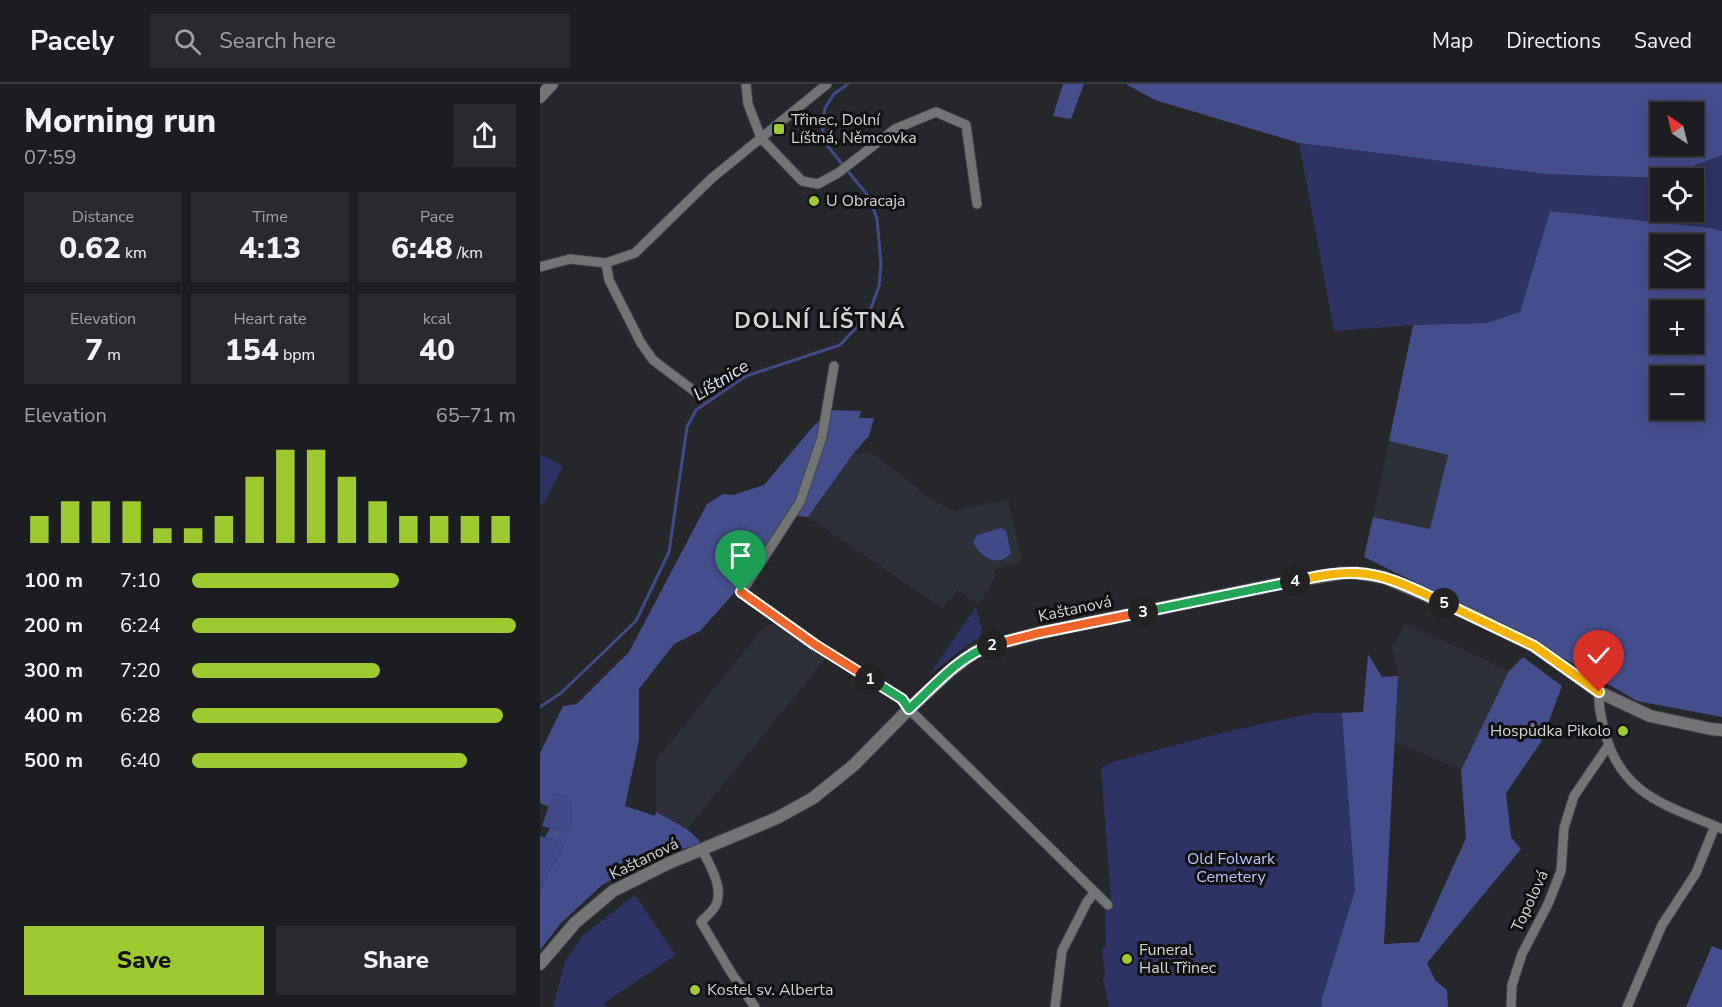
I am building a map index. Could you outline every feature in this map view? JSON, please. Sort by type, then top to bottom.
[{"type":"street","points":[[540,97],[552,84]]},
{"type":"street","points":[[746,84],[748,104],[761,138],[802,181],[818,184],[838,173],[895,129],[936,112],[966,125],[977,204]]},
{"type":"street","points":[[540,267],[570,259],[606,263],[635,253],[712,178],[827,84]]},
{"type":"street","points":[[606,263],[609,280],[641,343],[653,360],[702,397]]},
{"type":"street","points":[[834,366],[822,437],[800,502],[741,592],[814,644],[902,699],[909,709],[1108,905]]},
{"type":"street","name":"Kaštanová","points":[[540,964],[575,923],[614,891],[645,874],[757,828],[813,798],[854,765],[909,709],[964,660],[989,646],[1039,633],[1283,583],[1327,575],[1356,573],[1383,577],[1463,611],[1534,646],[1599,692],[1650,716],[1722,730]]},
{"type":"street","points":[[1599,692],[1601,718],[1608,746],[1629,779],[1648,796],[1719,828],[1696,873],[1662,925],[1627,1007]]},
{"type":"street","name":"Topolová","points":[[1511,1007],[1512,985],[1522,954],[1548,904],[1561,871],[1564,828],[1574,796],[1608,746]]},
{"type":"street","points":[[702,849],[714,876],[719,896],[715,907],[701,922],[755,1007]]},
{"type":"street","points":[[1055,1007],[1062,951],[1095,891]]},
{"type":"shaded area","points":[[1063,84],[1084,84],[1071,119],[1053,116]]},
{"type":"shaded area","points":[[1126,84],[1722,84],[1722,155],[1688,168],[1650,168],[1650,178],[1545,174],[1299,143],[1155,100]]},
{"type":"shaded area","points":[[1550,211],[1722,231],[1722,717],[1637,701],[1536,642],[1364,557],[1373,517],[1430,529],[1448,455],[1389,441],[1413,325],[1487,323],[1520,312]]},
{"type":"shaded area","points":[[830,410],[861,411],[859,418],[874,418],[869,436],[853,454],[808,517],[790,515],[736,591],[700,631],[674,644],[639,689],[639,740],[625,806],[655,816],[656,812],[687,829],[700,841],[697,845],[658,855],[602,885],[561,923],[540,950],[540,889],[564,846],[563,843],[545,837],[550,828],[568,833],[553,794],[549,807],[540,803],[540,753],[563,706],[577,704],[629,652],[707,504],[723,494],[733,495],[764,485]]},
{"type":"shaded area","points":[[1389,441],[1448,455],[1430,530],[1373,517]]},
{"type":"shaded area","points":[[871,452],[930,498],[954,511],[1008,499],[1022,562],[995,569],[995,578],[979,605],[957,590],[943,609],[808,517],[853,454]]},
{"type":"shaded area","points":[[1001,528],[1006,531],[1011,553],[1006,558],[995,561],[980,552],[973,542],[977,535]]},
{"type":"shaded area","points":[[775,622],[826,658],[687,829],[656,812],[656,760],[764,627]]},
{"type":"shaded area","points":[[1405,623],[1509,671],[1461,770],[1395,742],[1398,676],[1392,647]]},
{"type":"shaded area","points":[[1368,654],[1382,677],[1398,676],[1384,944],[1419,942],[1466,838],[1461,770],[1509,671],[1523,657],[1562,686],[1541,742],[1506,793],[1511,837],[1521,849],[1427,963],[1435,980],[1447,990],[1448,1007],[1322,1007],[1322,998],[1355,890],[1342,713],[1363,712]]},
{"type":"shaded area","points":[[557,792],[567,795],[572,800],[573,829],[569,833],[542,826],[553,794]]},
{"type":"shaded area","points":[[540,836],[563,843],[564,846],[540,889]]},
{"type":"shaded area","points":[[1712,946],[1722,950],[1722,1007],[1686,1007]]},
{"type":"green space","points":[[1299,143],[1545,174],[1650,178],[1650,222],[1550,211],[1520,312],[1487,323],[1413,325],[1334,331]]},
{"type":"green space","points":[[1722,155],[1722,231],[1654,222],[1704,222],[1704,168],[1688,168]]},
{"type":"green space","points":[[540,454],[563,466],[544,503],[540,504]]},
{"type":"green space","points":[[976,607],[984,637],[970,643],[929,675]]},
{"type":"green space","name":"Old Folwark Cemetery","points":[[1313,713],[1342,713],[1355,890],[1322,998],[1322,1007],[1109,1007],[1103,979],[1105,975],[1102,948],[1106,947],[1105,910],[1111,900],[1101,768],[1112,762],[1225,732]]},
{"type":"green space","points":[[635,895],[676,955],[604,1003],[606,1007],[553,1007],[565,961],[583,935]]},
{"type":"waterway","name":"Líštnice","points":[[540,707],[561,693],[636,621],[669,552],[687,427],[696,410],[746,376],[840,345],[869,314],[879,286],[881,264],[877,219],[869,197],[825,143],[822,124],[825,108],[834,94],[848,84]]},
{"type":"place","name":"Třinec, Dolní Líštná, Němcovka","points":[[779,129]]},
{"type":"place","name":"U Obracaja","points":[[814,201]]},
{"type":"place","name":"Hospůdka Pikolo","points":[[1623,731]]},
{"type":"place","name":"Funeral Hall Třinec","points":[[1127,959]]},
{"type":"place","name":"Kostel sv. Alberta","points":[[695,990]]},
{"type":"district","name":"DOLNÍ LÍŠTNÁ","points":[[820,321]]},
{"type":"route","points":[[741,592],[814,644],[902,699],[909,709],[950,671],[975,652],[989,646],[1039,633],[1342,573],[1383,577],[1463,611],[1534,646],[1599,692]]}]
